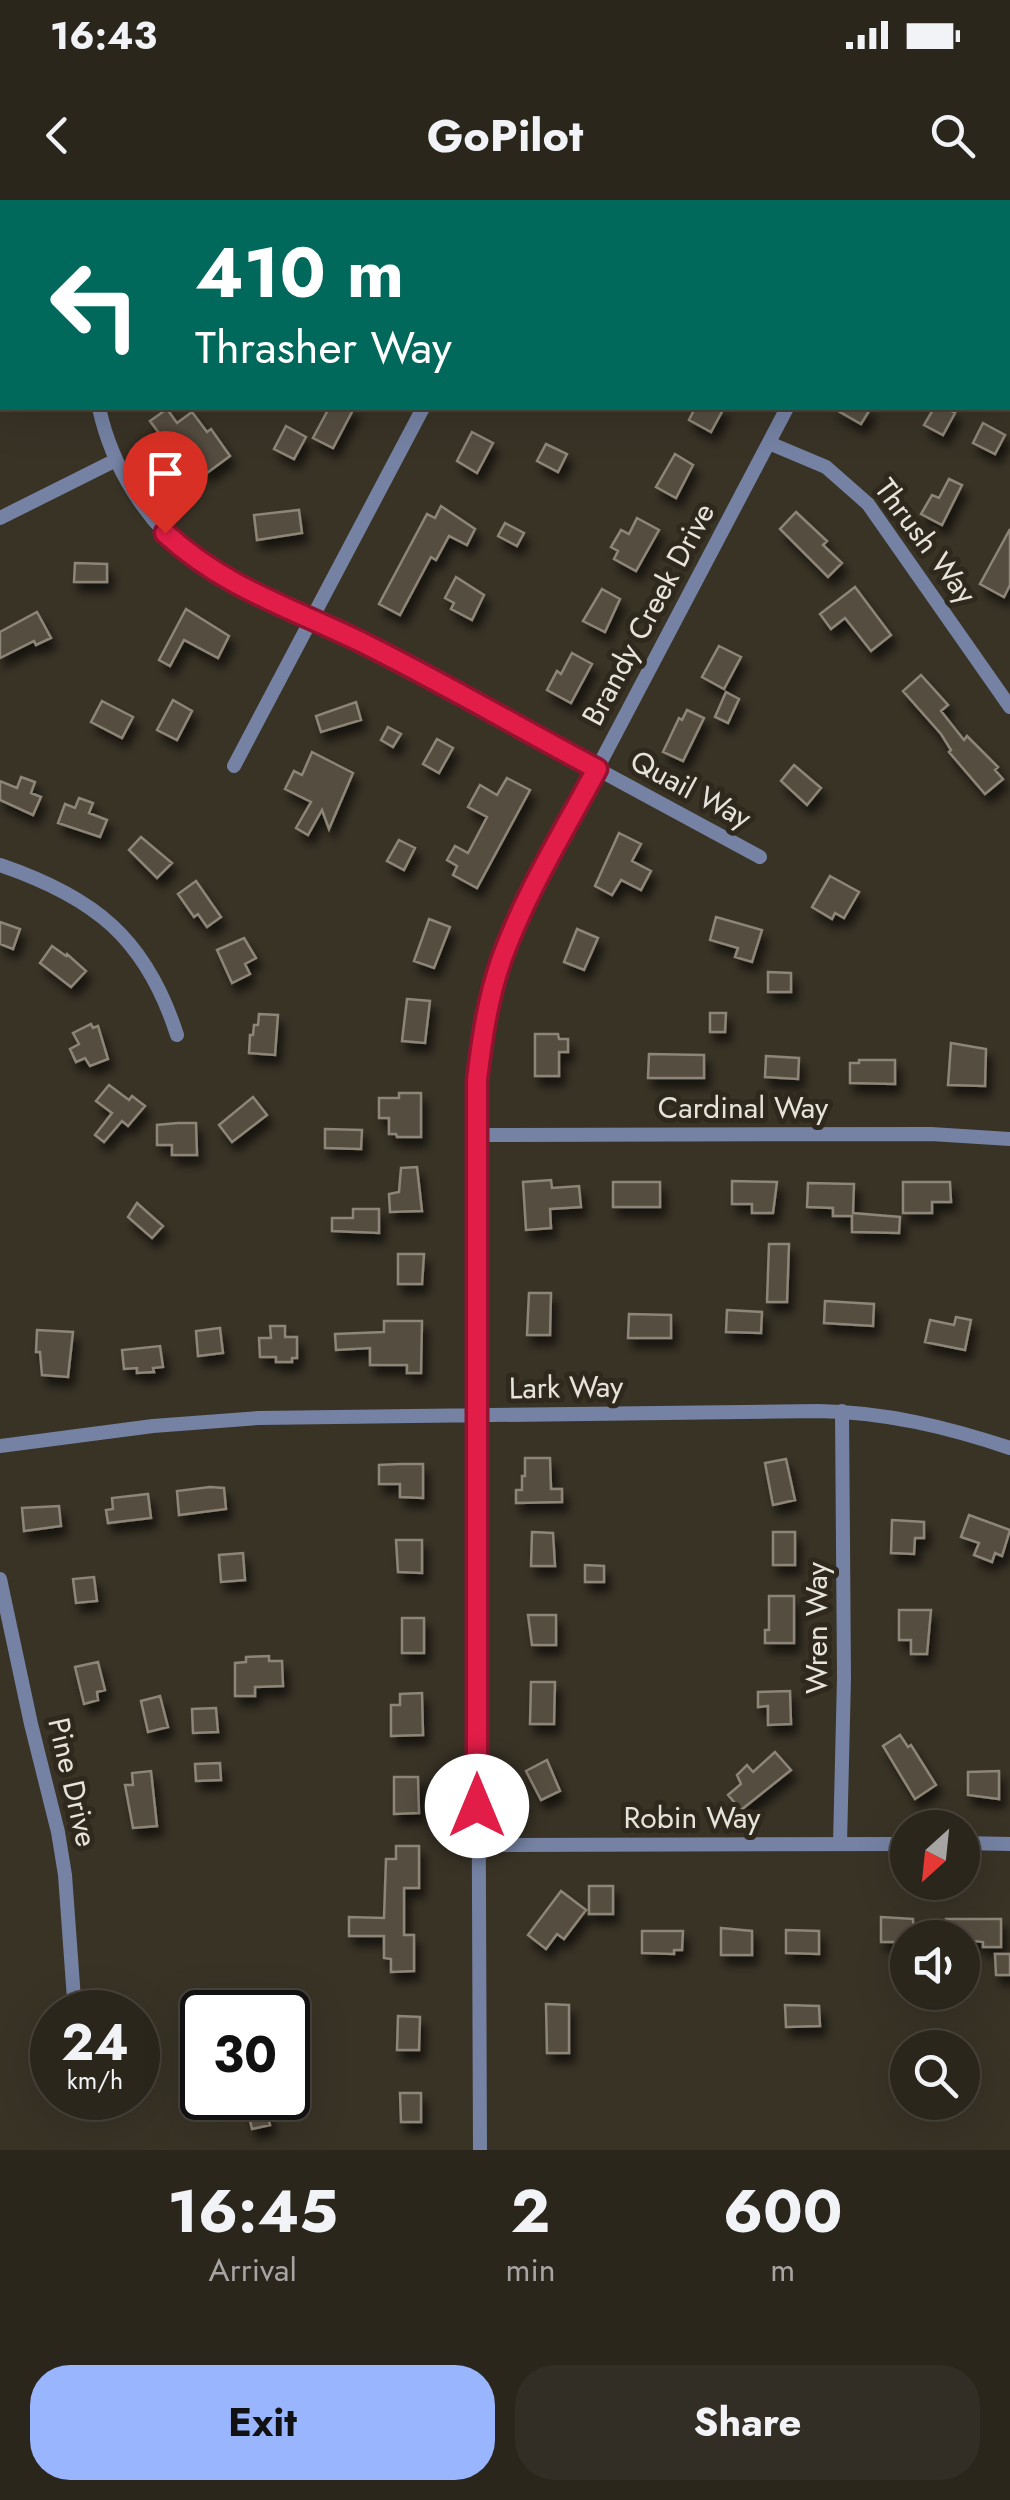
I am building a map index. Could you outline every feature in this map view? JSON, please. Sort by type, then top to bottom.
[{"type":"street","name":"Quail Way","points":[[100,410],[116,460],[148,513],[194,559],[244,590],[360,642],[760,857]]},
{"type":"street","points":[[234,766],[422,410]]},
{"type":"street","name":"Brandy Creek Drive","points":[[480,2150],[476,1135],[482,1036],[500,961],[516,921],[786,410]]},
{"type":"street","name":"Thrush Way","points":[[768,443],[826,467],[868,504],[1010,707]]},
{"type":"street","points":[[0,518],[116,460]]},
{"type":"street","points":[[1000,692],[1010,678]]},
{"type":"street","points":[[0,865],[70,893],[117,928],[154,975],[177,1034]]},
{"type":"street","name":"Cardinal Way","points":[[476,1135],[912,1134],[1010,1139]]},
{"type":"street","name":"Lark Way","points":[[0,1446],[154,1426],[258,1418],[842,1411],[931,1424],[1010,1448]]},
{"type":"street","name":"Wren Way","points":[[840,1844],[844,1678],[842,1411]]},
{"type":"street","name":"Pine Drive","points":[[0,1579],[58,1832],[73,1990]]},
{"type":"street","points":[[980,1843],[1010,1844]]},
{"type":"street","name":"Robin Way","points":[[477,1845],[890,1844]]},
{"type":"building","points":[[168,410],[177,423],[192,412],[207,432],[211,429],[230,456],[207,473],[183,439],[170,448],[150,421]]},
{"type":"building","points":[[328,410],[353,410],[333,448],[313,438]]},
{"type":"building","points":[[694,410],[723,410],[711,432],[689,420]]},
{"type":"building","points":[[836,410],[870,410],[861,424]]},
{"type":"building","points":[[933,410],[955,413],[943,435],[924,425]]},
{"type":"building","points":[[983,423],[1005,435],[995,454],[973,443]]},
{"type":"building","points":[[286,426],[306,437],[294,459],[274,449]]},
{"type":"building","points":[[472,432],[493,443],[477,473],[457,461]]},
{"type":"building","points":[[546,444],[567,454],[558,472],[537,461]]},
{"type":"building","points":[[675,454],[693,465],[676,498],[656,487]]},
{"type":"building","points":[[949,479],[962,485],[942,525],[921,514],[932,495],[939,498]]},
{"type":"building","points":[[441,506],[475,529],[467,545],[449,536],[436,560],[431,557],[400,615],[379,604],[427,514],[435,518]]},
{"type":"building","points":[[299,510],[302,533],[257,540],[254,515]]},
{"type":"building","points":[[796,512],[827,541],[823,545],[842,563],[828,577],[780,529]]},
{"type":"building","points":[[637,518],[659,530],[636,571],[614,559],[618,551],[611,547],[621,530],[629,534]]},
{"type":"building","points":[[505,523],[524,533],[517,546],[498,536]]},
{"type":"building","points":[[1010,529],[1010,585],[1004,597],[980,584]]},
{"type":"building","points":[[75,563],[107,564],[107,582],[74,582]]},
{"type":"building","points":[[456,577],[484,595],[472,620],[451,609],[454,603],[445,598]]},
{"type":"building","points":[[855,587],[891,635],[871,651],[845,618],[831,629],[820,614]]},
{"type":"building","points":[[602,589],[620,599],[605,632],[583,621]]},
{"type":"building","points":[[186,609],[229,636],[218,658],[184,640],[170,666],[159,660]]},
{"type":"building","points":[[37,612],[51,638],[36,645],[34,641],[0,658],[0,632]]},
{"type":"building","points":[[719,646],[741,657],[724,689],[702,677]]},
{"type":"building","points":[[572,653],[592,664],[571,703],[547,690]]},
{"type":"building","points":[[921,675],[948,705],[941,711],[964,740],[967,736],[998,767],[995,770],[1003,779],[985,794],[903,691]]},
{"type":"building","points":[[726,692],[739,699],[728,723],[715,717]]},
{"type":"building","points":[[173,700],[192,711],[177,740],[157,730]]},
{"type":"building","points":[[102,701],[133,717],[122,738],[91,722]]},
{"type":"building","points":[[356,702],[361,720],[321,732],[316,716]]},
{"type":"building","points":[[687,710],[704,718],[683,761],[663,752]]},
{"type":"building","points":[[388,727],[401,734],[393,747],[381,740]]},
{"type":"building","points":[[437,739],[453,748],[439,773],[423,764]]},
{"type":"building","points":[[312,752],[353,773],[329,829],[322,810],[308,835],[296,828],[311,802],[285,789],[294,771],[302,775]]},
{"type":"building","points":[[794,765],[821,788],[807,805],[781,781]]},
{"type":"building","points":[[21,777],[35,782],[31,793],[41,797],[33,815],[0,800],[0,781],[17,788]]},
{"type":"building","points":[[507,778],[530,790],[477,888],[453,875],[457,866],[447,860],[455,846],[468,853],[487,817],[468,807],[480,785],[497,795]]},
{"type":"building","points":[[79,798],[93,803],[89,813],[107,820],[100,837],[58,823],[65,804],[75,808]]},
{"type":"building","points":[[619,833],[641,844],[632,861],[651,871],[641,890],[621,880],[612,895],[595,886]]},
{"type":"building","points":[[141,837],[172,863],[157,878],[129,850]]},
{"type":"building","points":[[399,840],[415,848],[404,870],[387,861]]},
{"type":"building","points":[[830,876],[859,892],[844,918],[835,913],[832,919],[812,907]]},
{"type":"building","points":[[196,881],[221,917],[207,927],[198,914],[194,917],[178,894]]},
{"type":"building","points":[[716,917],[762,930],[752,962],[735,957],[738,948],[710,940]]},
{"type":"building","points":[[429,919],[450,927],[434,968],[414,961]]},
{"type":"building","points":[[0,922],[20,929],[13,949],[0,944]]},
{"type":"building","points":[[577,929],[598,938],[584,970],[564,962]]},
{"type":"building","points":[[244,938],[256,958],[245,964],[250,974],[232,983],[217,950]]},
{"type":"building","points":[[52,946],[86,971],[71,987],[40,963]]},
{"type":"building","points":[[768,972],[791,973],[791,992],[768,992]]},
{"type":"building","points":[[407,999],[430,1001],[425,1043],[402,1041]]},
{"type":"building","points":[[710,1013],[726,1013],[725,1032],[710,1032]]},
{"type":"building","points":[[259,1014],[278,1015],[275,1055],[249,1053],[250,1035],[254,1025],[258,1025]]},
{"type":"building","points":[[91,1024],[93,1028],[98,1026],[108,1059],[90,1066],[85,1058],[76,1062],[70,1049],[79,1044],[73,1033]]},
{"type":"building","points":[[535,1034],[558,1034],[559,1039],[568,1039],[568,1052],[559,1052],[559,1076],[535,1076]]},
{"type":"building","points":[[951,1043],[986,1049],[985,1086],[948,1085]]},
{"type":"building","points":[[649,1054],[704,1055],[704,1078],[648,1078]]},
{"type":"building","points":[[766,1056],[799,1058],[798,1079],[765,1077]]},
{"type":"building","points":[[895,1060],[895,1084],[850,1083],[850,1063]]},
{"type":"building","points":[[109,1085],[145,1106],[128,1126],[122,1121],[104,1142],[95,1135],[112,1113],[96,1101]]},
{"type":"building","points":[[399,1093],[421,1093],[421,1137],[389,1134],[389,1118],[379,1118],[379,1098],[399,1098]]},
{"type":"building","points":[[253,1097],[267,1115],[232,1142],[219,1125]]},
{"type":"building","points":[[196,1123],[197,1155],[172,1155],[172,1145],[157,1145],[157,1125]]},
{"type":"building","points":[[325,1129],[362,1130],[361,1149],[325,1148]]},
{"type":"building","points":[[417,1167],[422,1211],[390,1212],[389,1194],[399,1192],[401,1168]]},
{"type":"building","points":[[551,1180],[552,1188],[579,1186],[581,1207],[550,1209],[551,1228],[526,1230],[523,1182]]},
{"type":"building","points":[[732,1181],[777,1182],[773,1213],[752,1213],[752,1204],[732,1204]]},
{"type":"building","points":[[613,1182],[660,1182],[660,1207],[613,1207]]},
{"type":"building","points":[[903,1182],[950,1182],[951,1202],[932,1202],[932,1213],[903,1213]]},
{"type":"building","points":[[808,1183],[854,1184],[853,1213],[900,1217],[899,1233],[852,1232],[852,1216],[833,1216],[833,1208],[807,1207]]},
{"type":"building","points":[[137,1203],[163,1226],[152,1238],[128,1217]]},
{"type":"building","points":[[353,1209],[379,1209],[379,1233],[332,1231],[332,1218],[353,1218]]},
{"type":"building","points":[[769,1244],[789,1244],[787,1302],[767,1302]]},
{"type":"building","points":[[398,1254],[424,1254],[422,1284],[398,1284]]},
{"type":"building","points":[[529,1293],[551,1293],[550,1335],[527,1335]]},
{"type":"building","points":[[825,1301],[874,1304],[873,1326],[824,1323]]},
{"type":"building","points":[[727,1310],[762,1312],[761,1333],[726,1332]]},
{"type":"building","points":[[629,1314],[671,1315],[671,1338],[628,1338]]},
{"type":"building","points":[[956,1317],[971,1320],[965,1350],[925,1342],[930,1320],[954,1325]]},
{"type":"building","points":[[384,1321],[422,1321],[421,1373],[407,1373],[407,1365],[370,1365],[370,1348],[336,1350],[335,1334],[384,1332]]},
{"type":"building","points":[[270,1326],[285,1326],[285,1337],[297,1337],[297,1358],[292,1358],[292,1362],[260,1357],[259,1338],[271,1338]]},
{"type":"building","points":[[220,1328],[223,1353],[198,1356],[196,1331]]},
{"type":"building","points":[[37,1330],[73,1332],[68,1377],[42,1375],[40,1352],[36,1352]]},
{"type":"building","points":[[160,1346],[163,1367],[137,1373],[137,1368],[124,1369],[122,1350]]},
{"type":"building","points":[[525,1458],[550,1458],[551,1489],[562,1489],[562,1502],[516,1503],[516,1490],[522,1490],[525,1476]]},
{"type":"building","points":[[786,1459],[795,1500],[773,1505],[765,1463]]},
{"type":"building","points":[[423,1464],[423,1498],[400,1497],[400,1484],[379,1484],[379,1465]]},
{"type":"building","points":[[224,1488],[226,1509],[179,1515],[177,1491]]},
{"type":"building","points":[[148,1494],[151,1518],[108,1523],[106,1510],[113,1509],[112,1498]]},
{"type":"building","points":[[59,1506],[61,1526],[24,1531],[22,1508]]},
{"type":"building","points":[[969,1515],[1010,1530],[1002,1556],[995,1553],[992,1562],[974,1555],[979,1543],[961,1537]]},
{"type":"building","points":[[892,1520],[924,1522],[924,1538],[915,1538],[914,1554],[891,1553]]},
{"type":"building","points":[[532,1532],[553,1533],[555,1566],[531,1566]]},
{"type":"building","points":[[773,1532],[795,1532],[795,1565],[773,1565]]},
{"type":"building","points":[[396,1540],[422,1540],[422,1573],[398,1572]]},
{"type":"building","points":[[243,1553],[245,1580],[221,1582],[219,1555]]},
{"type":"building","points":[[585,1565],[604,1566],[604,1582],[585,1582]]},
{"type":"building","points":[[94,1577],[97,1601],[76,1603],[73,1579]]},
{"type":"building","points":[[769,1596],[794,1596],[794,1643],[765,1643]]},
{"type":"building","points":[[899,1610],[931,1610],[927,1654],[911,1654],[911,1640],[899,1640]]},
{"type":"building","points":[[528,1615],[556,1615],[556,1645],[532,1645]]},
{"type":"building","points":[[402,1618],[424,1618],[424,1653],[402,1653]]},
{"type":"building","points":[[269,1656],[269,1661],[282,1661],[283,1686],[255,1687],[255,1696],[235,1696],[235,1663],[246,1662],[246,1657]]},
{"type":"building","points":[[98,1662],[105,1690],[97,1692],[98,1700],[84,1704],[75,1667]]},
{"type":"building","points":[[531,1682],[555,1682],[554,1724],[530,1724]]},
{"type":"building","points":[[790,1691],[791,1724],[768,1725],[768,1706],[758,1707],[758,1692]]},
{"type":"building","points":[[422,1693],[423,1735],[391,1736],[391,1705],[400,1705],[400,1694]]},
{"type":"building","points":[[160,1696],[168,1727],[148,1732],[141,1701]]},
{"type":"building","points":[[216,1708],[218,1732],[193,1733],[192,1709]]},
{"type":"building","points":[[900,1735],[908,1747],[911,1745],[936,1785],[915,1799],[883,1746]]},
{"type":"building","points":[[775,1752],[791,1770],[741,1810],[728,1795],[741,1784],[737,1775],[747,1765],[753,1772]]},
{"type":"building","points":[[547,1760],[560,1791],[541,1800],[526,1771]]},
{"type":"building","points":[[220,1763],[221,1780],[196,1781],[195,1764]]},
{"type":"building","points":[[151,1771],[157,1826],[133,1828],[125,1785],[133,1785],[132,1773]]},
{"type":"building","points":[[999,1771],[999,1799],[968,1795],[968,1772]]},
{"type":"building","points":[[394,1777],[418,1777],[419,1813],[394,1814]]},
{"type":"building","points":[[396,1846],[419,1846],[419,1888],[404,1888],[404,1935],[414,1935],[414,1971],[391,1972],[391,1959],[384,1958],[384,1936],[349,1936],[349,1917],[384,1918],[386,1859],[396,1859]]},
{"type":"building","points":[[589,1886],[613,1886],[613,1914],[589,1914]]},
{"type":"building","points":[[561,1891],[586,1910],[564,1939],[557,1934],[546,1949],[528,1935]]},
{"type":"building","points":[[881,1917],[913,1919],[890,1920],[890,1942],[881,1942]]},
{"type":"building","points":[[1001,1919],[1001,1947],[983,1947],[980,1920],[946,1920]]},
{"type":"building","points":[[721,1928],[752,1931],[752,1955],[721,1955]]},
{"type":"building","points":[[786,1930],[819,1931],[819,1954],[786,1953]]},
{"type":"building","points":[[642,1931],[683,1931],[682,1950],[674,1950],[674,1954],[642,1953]]},
{"type":"building","points":[[995,1954],[1010,1954],[1010,1975],[996,1975]]},
{"type":"building","points":[[546,2004],[569,2005],[569,2053],[547,2053]]},
{"type":"building","points":[[785,2005],[819,2006],[820,2026],[786,2027]]},
{"type":"building","points":[[398,2016],[420,2017],[419,2050],[397,2050]]},
{"type":"building","points":[[400,2093],[421,2093],[421,2122],[401,2122]]},
{"type":"building","points":[[250,2120],[269,2120],[270,2125],[252,2129]]},
{"type":"route","points":[[165,533],[221,578],[360,642],[597,769],[516,921],[500,961],[482,1036],[477,1080],[476,1205],[477,1806]]}]
